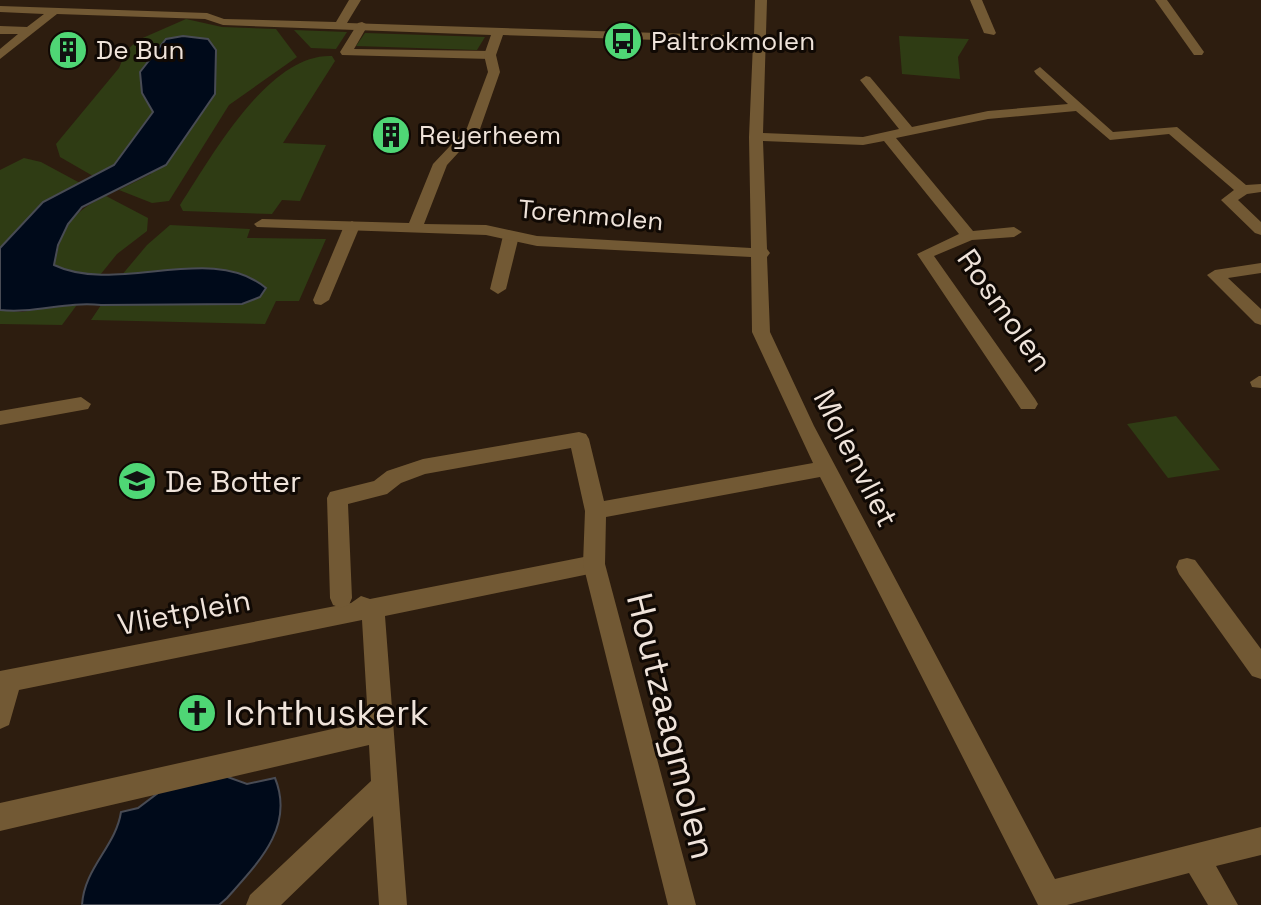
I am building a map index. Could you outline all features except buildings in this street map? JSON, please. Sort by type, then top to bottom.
[{"type":"street","points":[[92,14],[107,0]]},
{"type":"street","points":[[340,25],[355,0]]},
{"type":"street","name":"Molenvliet","points":[[761,0],[756,137],[762,253],[761,332],[827,468],[1051,900]]},
{"type":"street","points":[[976,0],[990,33]]},
{"type":"street","points":[[1161,0],[1198,52]]},
{"type":"street","points":[[0,9],[207,16],[223,22],[758,40]]},
{"type":"street","points":[[0,55],[54,11]]},
{"type":"street","points":[[362,25],[346,52],[490,55]]},
{"type":"street","points":[[0,30],[31,31]]},
{"type":"street","points":[[415,228],[440,164],[473,129],[494,72],[490,55],[498,31]]},
{"type":"street","points":[[1040,71],[1110,136],[1172,130],[1243,190]]},
{"type":"street","points":[[866,80],[908,131]]},
{"type":"street","points":[[756,137],[863,141],[988,115],[1079,107]]},
{"type":"street","name":"Rosmolen","points":[[889,138],[969,236]]},
{"type":"street","points":[[1261,188],[1243,190],[1229,200],[1261,230]]},
{"type":"street","name":"Torenmolen","points":[[262,224],[486,230],[537,241],[762,253]]},
{"type":"street","points":[[321,300],[352,226]]},
{"type":"street","name":"Rosmolen","points":[[1014,232],[969,236],[925,254],[1028,404]]},
{"type":"street","points":[[498,289],[511,236]]},
{"type":"street","points":[[1261,268],[1215,275],[1261,319]]},
{"type":"street","points":[[0,418],[81,404]]},
{"type":"street","name":"Houtzaagmolen","points":[[594,564],[373,610],[341,598],[337,498],[380,488],[394,477],[423,467],[579,439],[596,511],[594,564],[682,905]]},
{"type":"street","points":[[596,511],[827,468]]},
{"type":"street","points":[[1187,567],[1261,668]]},
{"type":"street","points":[[373,610],[393,905]]},
{"type":"street","name":"Vlietplein","points":[[0,717],[4,682],[373,610]]},
{"type":"street","points":[[0,817],[380,730]]},
{"type":"street","points":[[260,905],[385,786]]},
{"type":"street","points":[[1051,900],[1195,857],[1261,841]]},
{"type":"street","points":[[1195,857],[1224,905]]},
{"type":"green space","points":[[186,19],[222,27],[276,29],[297,57],[229,105],[169,201],[152,203],[119,190],[151,174],[166,39],[142,93],[154,112],[114,165],[93,176],[60,157],[56,144],[119,68],[126,51],[138,40]]},
{"type":"green space","points":[[294,30],[347,32],[336,49],[311,48]]},
{"type":"green space","points":[[365,33],[485,37],[477,50],[356,46]]},
{"type":"green space","points":[[899,36],[969,39],[958,57],[960,79],[902,74]]},
{"type":"green space","points":[[332,56],[335,61],[283,143],[326,145],[300,201],[282,200],[272,214],[183,211],[180,205],[208,161],[264,89],[286,71],[308,60]]},
{"type":"green space","points":[[24,158],[41,162],[80,183],[43,202],[0,248],[0,170]]},
{"type":"green space","points":[[106,196],[148,218],[147,231],[117,254],[100,275],[76,275],[54,265],[65,231],[76,215]]},
{"type":"green space","points":[[170,225],[250,229],[247,238],[326,239],[299,301],[276,301],[265,324],[91,320],[101,305],[122,304],[211,270],[172,270],[121,276],[147,245]]},
{"type":"green space","points":[[79,302],[62,325],[0,324],[0,310],[22,312]]},
{"type":"green space","points":[[1176,416],[1220,470],[1168,478],[1127,424]]},
{"type":"water","points":[[183,36],[208,39],[216,50],[215,94],[166,165],[82,207],[68,224],[58,245],[54,265],[79,273],[106,275],[191,268],[219,269],[244,275],[266,288],[260,297],[242,304],[88,304],[0,310],[0,248],[43,202],[114,165],[153,112],[142,93],[140,72],[166,39]]},
{"type":"water","points":[[222,775],[247,784],[275,778],[280,796],[277,828],[270,843],[227,898],[219,905],[82,905],[88,880],[113,836],[121,812],[138,808],[166,787]]},
{"type":"place","name":"Paltrokmolen","points":[[623,41]]},
{"type":"place","name":"De Bun","points":[[68,50]]},
{"type":"place","name":"Reyerheem","points":[[391,135]]},
{"type":"place","name":"De Botter","points":[[137,481]]},
{"type":"place","name":"Ichthuskerk","points":[[197,713]]}]
